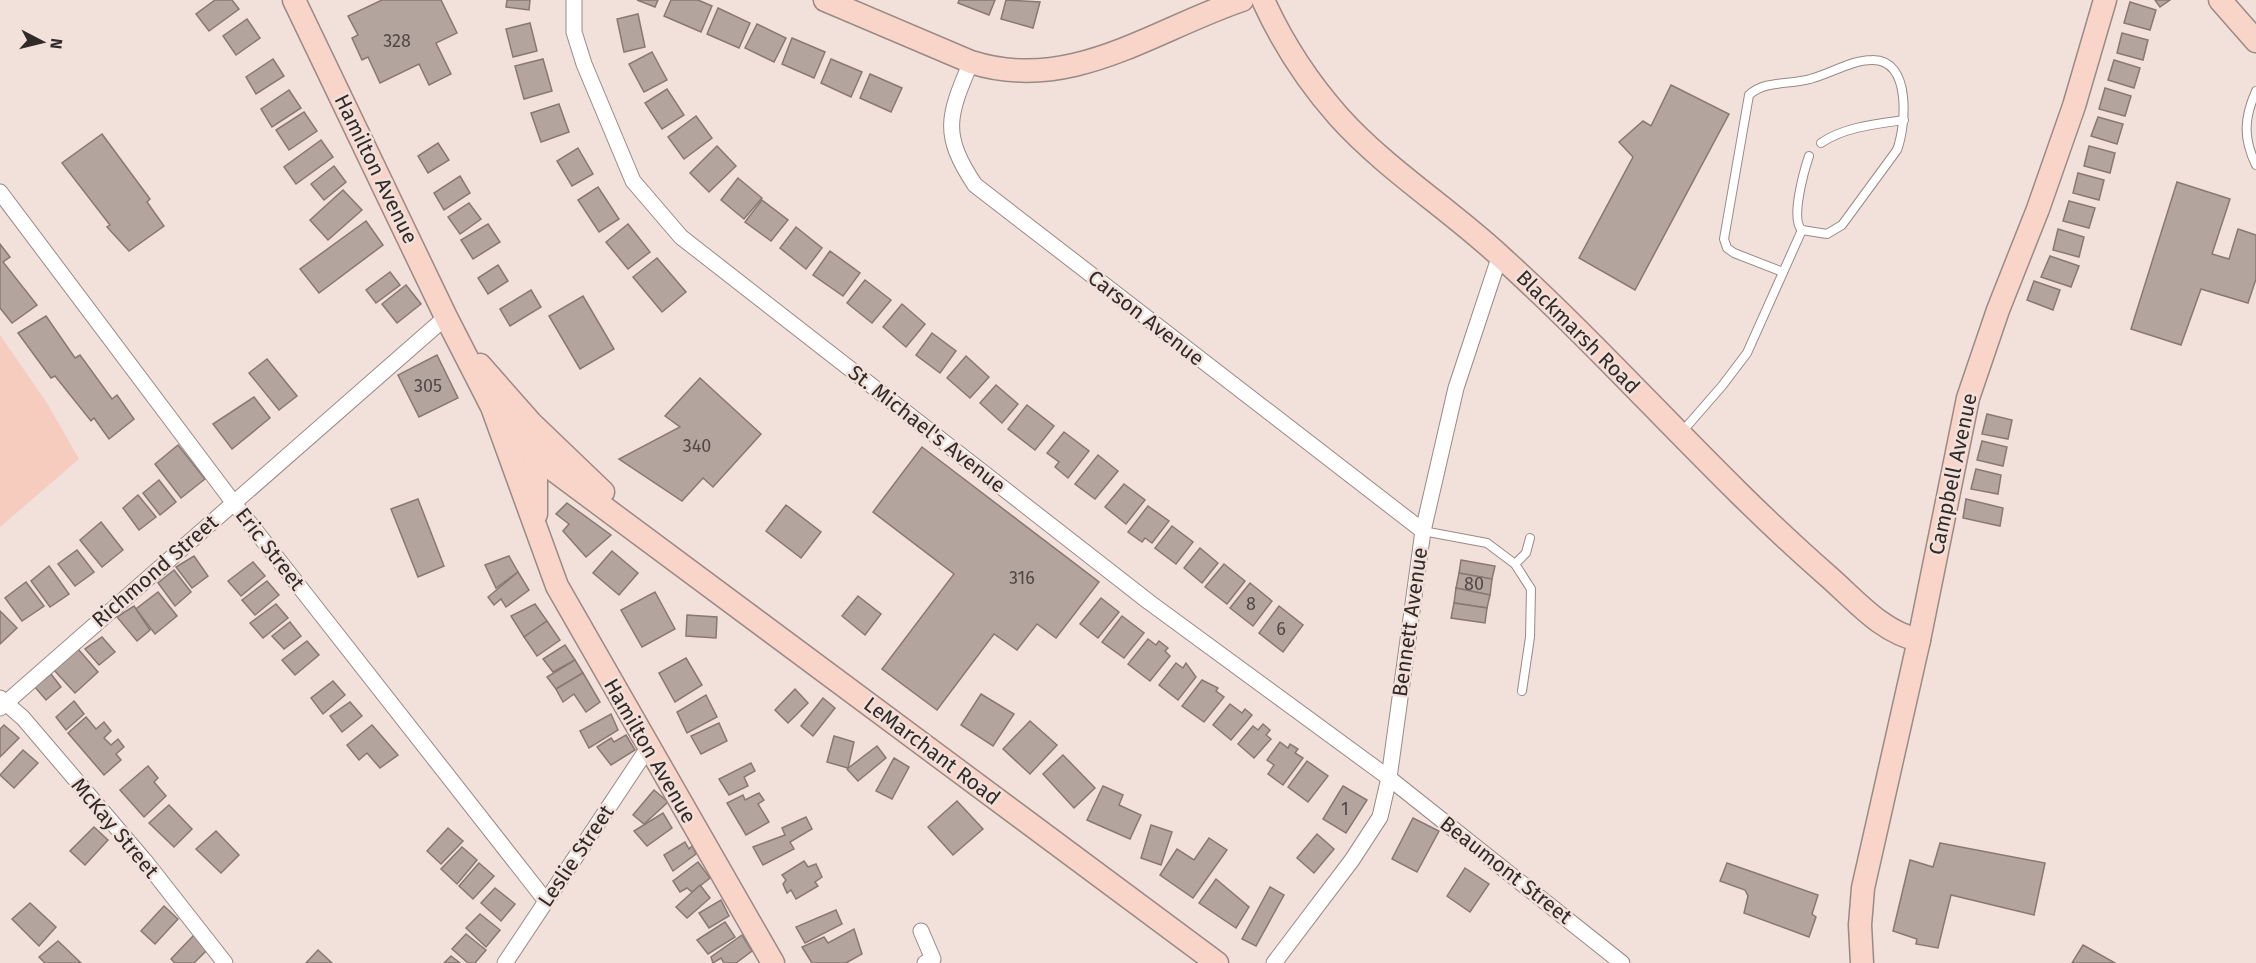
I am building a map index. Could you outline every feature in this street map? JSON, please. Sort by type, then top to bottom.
[{"type":"street","name":"Hamilton Avenue","points":[[294,0],[446,317],[492,407],[557,586],[773,963]]},
{"type":"street","name":"St. Michael's Avenue","points":[[574,0],[573,32],[633,181],[681,237],[1149,602],[1389,777]]},
{"type":"street","points":[[825,0],[971,62],[993,69],[1013,71],[1056,70],[1076,66],[1123,50],[1242,0]]},
{"type":"street","name":"Blackmarsh Road","points":[[1263,0],[1307,77],[1357,136],[1500,255],[1575,327],[1781,535],[1892,632],[1919,640]]},
{"type":"street","name":"Campbell Avenue","points":[[1862,963],[1860,925],[1863,888],[1919,640],[1968,398],[1998,310],[2038,209],[2063,137],[2105,0]]},
{"type":"street","points":[[2220,0],[2256,41]]},
{"type":"street","name":"Carson Avenue","points":[[971,62],[951,114],[951,135],[957,159],[975,185],[1423,531]]},
{"type":"street","name":"Eric Street","points":[[0,192],[233,502],[546,901]]},
{"type":"street","name":"Bennett Avenue","points":[[1274,963],[1352,860],[1380,817],[1389,777],[1423,531],[1456,388],[1500,255]]},
{"type":"street","name":"Richmond Street","points":[[2,703],[446,317]]},
{"type":"street","name":"Hamilton Avenue","points":[[457,339],[531,423],[532,454],[536,472],[537,534]]},
{"type":"street","name":"LeMarchant Road","points":[[492,407],[532,454],[1217,963]]},
{"type":"street","name":"LeMarchant Road","points":[[531,423],[586,474],[648,539]]},
{"type":"street","points":[[535,504],[550,488],[571,482]]},
{"type":"street","name":"McKay Street","points":[[2,703],[23,718],[145,861],[225,963]]},
{"type":"street","name":"Leslie Street","points":[[505,963],[648,748]]},
{"type":"street","name":"Beaumont Street","points":[[1389,777],[1622,963]]},
{"type":"street","points":[[921,931],[933,959],[925,963]]},
{"type":"lane","points":[[1783,272],[1734,254],[1727,248],[1724,238],[1749,95],[1760,86],[1811,79],[1861,61],[1883,61],[1896,74],[1904,99],[1904,120],[1897,150],[1842,225],[1827,234],[1802,230],[1797,225],[1796,214],[1809,156]]},
{"type":"lane","points":[[2256,91],[2244,129],[2247,146],[2256,165]]},
{"type":"lane","points":[[1821,143],[1838,134],[1875,124],[1904,120]]},
{"type":"lane","points":[[1680,434],[1739,366],[1802,230]]},
{"type":"lane","points":[[1423,531],[1487,543],[1515,564],[1531,589],[1530,637],[1522,691]]},
{"type":"lane","points":[[1515,564],[1526,553],[1530,538]]},
{"type":"shaded area","points":[[0,335],[47,403],[79,459],[0,527]]},
{"type":"building","points":[[215,0],[232,0],[239,9],[209,31],[196,14]]},
{"type":"building","points":[[382,0],[441,0],[457,33],[436,43],[451,74],[429,85],[419,64],[380,83],[368,57],[362,60],[352,38],[358,35],[348,16]]},
{"type":"building","points":[[507,0],[530,0],[529,10],[506,7]]},
{"type":"building","points":[[637,0],[658,0],[655,7]]},
{"type":"building","points":[[671,0],[698,0],[712,6],[701,32],[664,16]]},
{"type":"building","points":[[959,0],[995,0],[989,15],[958,3]]},
{"type":"building","points":[[1006,0],[1040,2],[1033,28],[1001,19]]},
{"type":"building","points":[[2155,0],[2170,0],[2160,7]]},
{"type":"building","points":[[2130,2],[2156,10],[2150,30],[2124,23]]},
{"type":"building","points":[[718,8],[750,23],[739,48],[707,34]]},
{"type":"building","points":[[638,14],[645,47],[624,52],[617,19]]},
{"type":"building","points":[[247,19],[260,38],[236,55],[223,36]]},
{"type":"building","points":[[530,23],[537,51],[513,57],[506,29]]},
{"type":"building","points":[[757,24],[786,38],[774,62],[745,48]]},
{"type":"building","points":[[2122,33],[2148,40],[2143,60],[2117,53]]},
{"type":"building","points":[[792,38],[825,52],[814,78],[782,64]]},
{"type":"building","points":[[652,52],[667,80],[644,92],[629,64]]},
{"type":"building","points":[[273,59],[284,76],[256,94],[246,77]]},
{"type":"building","points":[[543,59],[552,91],[524,99],[515,66]]},
{"type":"building","points":[[831,59],[862,72],[851,97],[821,83]]},
{"type":"building","points":[[2114,60],[2140,68],[2134,88],[2108,80]]},
{"type":"building","points":[[870,74],[902,88],[891,112],[860,98]]},
{"type":"building","points":[[1671,85],[1729,114],[1635,290],[1579,258],[1633,157],[1619,142],[1643,121],[1651,126]]},
{"type":"building","points":[[2105,88],[2131,96],[2125,116],[2099,109]]},
{"type":"building","points":[[667,89],[684,115],[662,129],[645,103]]},
{"type":"building","points":[[289,90],[301,108],[272,127],[261,109]]},
{"type":"building","points":[[559,104],[569,132],[541,142],[531,113]]},
{"type":"building","points":[[304,112],[317,131],[289,150],[276,130]]},
{"type":"building","points":[[696,116],[712,138],[684,159],[668,137]]},
{"type":"building","points":[[2098,117],[2123,124],[2117,144],[2091,136]]},
{"type":"building","points":[[102,134],[150,199],[147,202],[164,226],[129,251],[107,227],[110,225],[62,163]]},
{"type":"building","points":[[321,140],[333,157],[296,184],[284,167]]},
{"type":"building","points":[[438,143],[449,160],[428,173],[418,156]]},
{"type":"building","points":[[717,146],[736,166],[709,192],[690,173]]},
{"type":"building","points":[[2089,146],[2115,153],[2110,173],[2084,166]]},
{"type":"building","points":[[578,148],[593,174],[572,186],[557,161]]},
{"type":"building","points":[[334,166],[346,182],[324,200],[311,184]]},
{"type":"building","points":[[2078,173],[2104,180],[2099,200],[2073,193]]},
{"type":"building","points":[[460,176],[470,193],[444,210],[434,193]]},
{"type":"building","points":[[738,178],[762,198],[744,219],[721,200]]},
{"type":"building","points":[[2177,182],[2230,199],[2212,254],[2229,259],[2238,229],[2256,235],[2256,279],[2248,303],[2201,289],[2181,345],[2131,329]]},
{"type":"building","points":[[598,187],[619,219],[599,232],[578,200]]},
{"type":"building","points":[[343,190],[362,210],[328,240],[310,220]]},
{"type":"building","points":[[762,200],[788,220],[771,241],[745,222]]},
{"type":"building","points":[[2069,201],[2095,208],[2089,228],[2063,221]]},
{"type":"building","points":[[469,203],[481,219],[460,234],[448,217]]},
{"type":"building","points":[[366,221],[383,245],[319,293],[300,269]]},
{"type":"building","points":[[488,224],[500,242],[473,259],[461,240]]},
{"type":"building","points":[[628,224],[650,252],[628,269],[606,242]]},
{"type":"building","points":[[796,227],[822,248],[806,269],[780,248]]},
{"type":"building","points":[[2058,229],[2084,237],[2079,257],[2053,250]]},
{"type":"building","points":[[0,244],[10,257],[3,262],[37,305],[12,323],[0,308]]},
{"type":"building","points":[[830,251],[860,273],[843,296],[813,275]]},
{"type":"building","points":[[2050,256],[2079,266],[2071,287],[2041,277]]},
{"type":"building","points":[[657,258],[686,292],[662,312],[633,277]]},
{"type":"building","points":[[498,265],[508,281],[488,294],[478,278]]},
{"type":"building","points":[[390,272],[400,285],[376,303],[366,290]]},
{"type":"building","points":[[865,280],[891,300],[872,323],[847,303]]},
{"type":"building","points":[[2034,281],[2060,290],[2053,310],[2027,300]]},
{"type":"building","points":[[406,285],[421,304],[397,323],[382,304]]},
{"type":"building","points":[[531,290],[541,307],[510,326],[500,309]]},
{"type":"building","points":[[583,296],[614,349],[580,369],[549,316]]},
{"type":"building","points":[[902,304],[925,324],[906,347],[883,327]]},
{"type":"building","points":[[46,316],[75,358],[80,355],[112,399],[117,395],[134,419],[109,439],[94,418],[91,421],[55,376],[51,378],[18,333]]},
{"type":"building","points":[[932,333],[956,351],[940,373],[916,355]]},
{"type":"building","points":[[437,355],[458,398],[419,417],[398,375]]},
{"type":"building","points":[[966,356],[989,377],[970,398],[947,378]]},
{"type":"building","points":[[267,359],[297,396],[279,410],[249,373]]},
{"type":"building","points":[[700,378],[761,434],[713,487],[703,478],[682,501],[619,459],[680,427],[665,416]]},
{"type":"building","points":[[996,385],[1018,404],[1002,423],[980,403]]},
{"type":"building","points":[[254,397],[270,418],[232,449],[213,424]]},
{"type":"building","points":[[1027,405],[1054,426],[1035,450],[1008,429]]},
{"type":"building","points":[[1987,414],[2012,420],[2008,439],[1982,434]]},
{"type":"building","points":[[1064,432],[1089,451],[1068,478],[1055,467],[1059,462],[1047,453]]},
{"type":"building","points":[[1982,441],[2007,447],[2003,466],[1977,460]]},
{"type":"building","points":[[178,445],[205,479],[181,498],[155,464]]},
{"type":"building","points":[[922,447],[1099,582],[1056,638],[1037,624],[1017,650],[994,634],[937,710],[882,669],[954,574],[873,512]]},
{"type":"building","points":[[1098,455],[1118,471],[1095,499],[1075,484]]},
{"type":"building","points":[[1976,469],[2001,475],[1998,494],[1971,489]]},
{"type":"building","points":[[159,480],[176,502],[160,515],[143,493]]},
{"type":"building","points":[[1124,484],[1145,500],[1126,524],[1105,507]]},
{"type":"building","points":[[138,495],[156,517],[139,530],[123,508]]},
{"type":"building","points":[[418,499],[444,566],[418,577],[391,509]]},
{"type":"building","points":[[1966,499],[2003,508],[2000,526],[1963,518]]},
{"type":"building","points":[[567,503],[611,535],[586,557],[563,531],[569,524],[556,514]]},
{"type":"building","points":[[786,505],[821,532],[801,558],[766,531]]},
{"type":"building","points":[[1148,506],[1169,521],[1152,543],[1145,538],[1142,542],[1128,532]]},
{"type":"building","points":[[101,522],[123,550],[102,567],[80,540]]},
{"type":"building","points":[[1172,526],[1193,542],[1176,564],[1155,548]]},
{"type":"building","points":[[1200,548],[1218,563],[1202,583],[1184,568]]},
{"type":"building","points":[[77,550],[94,572],[75,586],[58,564]]},
{"type":"building","points":[[612,551],[638,573],[619,595],[593,573]]},
{"type":"building","points":[[194,556],[208,576],[192,588],[176,567]]},
{"type":"building","points":[[509,556],[518,572],[496,588],[485,565]]},
{"type":"building","points":[[1461,560],[1495,566],[1492,579],[1459,573]]},
{"type":"building","points":[[253,562],[265,576],[241,596],[228,581]]},
{"type":"building","points":[[1224,564],[1245,581],[1227,604],[1205,587]]},
{"type":"building","points":[[49,566],[69,594],[50,607],[31,581]]},
{"type":"building","points":[[174,570],[191,592],[175,606],[158,583]]},
{"type":"building","points":[[518,572],[529,590],[506,607],[501,599],[494,605],[488,597]]},
{"type":"building","points":[[1459,573],[1492,579],[1490,595],[1456,588]]},
{"type":"building","points":[[267,581],[279,595],[255,615],[242,600]]},
{"type":"building","points":[[26,582],[44,606],[22,621],[5,598]]},
{"type":"building","points":[[1250,583],[1272,601],[1253,626],[1230,608]]},
{"type":"building","points":[[1456,588],[1490,595],[1487,608],[1454,603]]},
{"type":"building","points":[[158,592],[177,616],[155,634],[136,609]]},
{"type":"building","points":[[655,592],[675,629],[642,647],[621,610]]},
{"type":"building","points":[[858,596],[881,614],[865,635],[842,616]]},
{"type":"building","points":[[1101,598],[1119,612],[1098,638],[1080,624]]},
{"type":"building","points":[[1454,603],[1487,608],[1485,623],[1451,618]]},
{"type":"building","points":[[276,604],[288,618],[263,638],[250,623]]},
{"type":"building","points":[[535,604],[547,621],[524,637],[511,616]]},
{"type":"building","points":[[134,606],[150,630],[137,641],[117,617]]},
{"type":"building","points":[[1279,606],[1303,625],[1283,652],[1259,633]]},
{"type":"building","points":[[0,611],[17,628],[0,644]]},
{"type":"building","points":[[687,615],[717,617],[716,638],[686,636]]},
{"type":"building","points":[[1122,616],[1144,633],[1124,658],[1102,642]]},
{"type":"building","points":[[547,621],[560,640],[537,656],[524,637]]},
{"type":"building","points":[[290,622],[301,636],[284,649],[272,636]]},
{"type":"building","points":[[102,637],[115,652],[99,665],[85,649]]},
{"type":"building","points":[[1148,639],[1156,645],[1159,641],[1168,648],[1165,651],[1170,656],[1150,681],[1128,664]]},
{"type":"building","points":[[307,641],[319,655],[295,675],[282,660]]},
{"type":"building","points":[[565,645],[575,660],[553,672],[543,659]]},
{"type":"building","points":[[78,649],[98,672],[75,693],[54,670]]},
{"type":"building","points":[[686,658],[702,685],[675,702],[659,673]]},
{"type":"building","points":[[575,660],[583,673],[556,689],[547,677]]},
{"type":"building","points":[[1176,663],[1183,668],[1186,663],[1196,677],[1178,700],[1159,685]]},
{"type":"building","points":[[583,673],[600,702],[586,712],[574,694],[563,702],[556,689]]},
{"type":"building","points":[[51,674],[61,687],[46,700],[35,687]]},
{"type":"building","points":[[1202,680],[1218,688],[1216,691],[1224,697],[1204,722],[1182,706]]},
{"type":"building","points":[[333,681],[345,695],[323,714],[311,698]]},
{"type":"building","points":[[795,689],[808,703],[788,723],[775,710]]},
{"type":"building","points":[[981,694],[1014,714],[993,746],[961,725]]},
{"type":"building","points":[[706,695],[717,717],[687,733],[677,712]]},
{"type":"building","points":[[823,698],[835,708],[813,736],[801,726]]},
{"type":"building","points":[[74,701],[84,714],[66,730],[56,717]]},
{"type":"building","points":[[350,702],[362,716],[342,732],[330,716]]},
{"type":"building","points":[[1230,704],[1242,713],[1245,709],[1252,715],[1231,740],[1213,725]]},
{"type":"building","points":[[611,714],[618,730],[589,748],[580,731]]},
{"type":"building","points":[[86,717],[96,729],[104,722],[111,731],[104,738],[111,745],[118,739],[124,747],[116,754],[121,760],[104,775],[68,733]]},
{"type":"building","points":[[1030,721],[1057,745],[1030,774],[1003,749]]},
{"type":"building","points":[[719,723],[727,741],[701,754],[691,736]]},
{"type":"building","points":[[1263,724],[1270,730],[1266,735],[1271,739],[1254,758],[1238,744],[1253,726],[1258,730]]},
{"type":"building","points":[[4,725],[19,738],[0,757],[0,729]]},
{"type":"building","points":[[372,725],[398,755],[380,768],[367,753],[359,760],[347,745]]},
{"type":"building","points":[[626,735],[635,750],[611,765],[597,747],[611,738],[614,742]]},
{"type":"building","points":[[834,736],[854,742],[848,768],[827,762]]},
{"type":"building","points":[[1280,742],[1288,748],[1290,744],[1298,749],[1295,753],[1303,758],[1283,785],[1268,774],[1274,765],[1267,760]]},
{"type":"building","points":[[877,746],[886,758],[858,781],[847,769]]},
{"type":"building","points":[[23,750],[38,763],[14,788],[0,775]]},
{"type":"building","points":[[1063,755],[1095,788],[1074,808],[1043,774]]},
{"type":"building","points":[[894,758],[909,767],[892,799],[876,791]]},
{"type":"building","points":[[1307,761],[1328,776],[1308,802],[1288,787]]},
{"type":"building","points":[[751,763],[755,771],[744,777],[748,786],[729,795],[719,779]]},
{"type":"building","points":[[148,766],[158,778],[154,782],[166,796],[144,817],[120,790]]},
{"type":"building","points":[[1103,786],[1123,795],[1119,805],[1141,815],[1130,839],[1087,820]]},
{"type":"building","points":[[1343,786],[1367,800],[1346,833],[1323,819]]},
{"type":"building","points":[[654,790],[668,802],[644,824],[633,815]]},
{"type":"building","points":[[759,793],[764,800],[758,804],[769,822],[746,835],[727,803],[743,795],[745,800]]},
{"type":"building","points":[[957,801],[983,829],[953,855],[928,827]]},
{"type":"building","points":[[169,805],[192,829],[174,847],[149,823]]},
{"type":"building","points":[[663,813],[672,828],[647,846],[634,831]]},
{"type":"building","points":[[806,817],[812,829],[790,842],[794,849],[763,865],[753,847],[785,835],[782,828]]},
{"type":"building","points":[[1413,818],[1439,831],[1417,872],[1392,859]]},
{"type":"building","points":[[1151,825],[1172,832],[1161,865],[1141,858]]},
{"type":"building","points":[[94,827],[108,840],[85,865],[70,851]]},
{"type":"building","points":[[448,828],[463,841],[441,864],[427,851]]},
{"type":"building","points":[[216,831],[239,855],[221,873],[196,849]]},
{"type":"building","points":[[1317,834],[1334,849],[1314,873],[1297,858]]},
{"type":"building","points":[[1209,838],[1227,850],[1193,898],[1160,875],[1177,849],[1194,860]]},
{"type":"building","points":[[685,842],[689,849],[692,846],[696,854],[673,871],[664,855]]},
{"type":"building","points":[[1940,843],[2045,863],[2034,915],[1951,895],[1938,948],[1916,944],[1917,939],[1893,931],[1910,860],[1933,867]]},
{"type":"building","points":[[462,847],[477,860],[457,884],[441,869]]},
{"type":"building","points":[[804,861],[808,867],[816,864],[822,877],[815,882],[818,886],[796,899],[791,890],[787,893],[783,884],[786,880],[782,875]]},
{"type":"building","points":[[698,862],[710,878],[692,892],[687,888],[680,892],[673,881]]},
{"type":"building","points":[[479,863],[494,876],[473,899],[459,886]]},
{"type":"building","points":[[1727,863],[1818,895],[1812,914],[1816,917],[1809,937],[1744,913],[1748,896],[1745,890],[1720,881]]},
{"type":"building","points":[[1465,868],[1489,884],[1470,912],[1447,896]]},
{"type":"building","points":[[1216,879],[1249,907],[1236,928],[1199,903]]},
{"type":"building","points":[[700,885],[710,898],[687,918],[676,907]]},
{"type":"building","points":[[1270,887],[1284,895],[1256,946],[1242,939]]},
{"type":"building","points":[[495,888],[515,904],[501,921],[481,903]]},
{"type":"building","points":[[721,900],[729,916],[709,928],[699,913]]},
{"type":"building","points":[[30,903],[56,927],[39,946],[12,919]]},
{"type":"building","points":[[164,906],[178,919],[155,944],[141,931]]},
{"type":"building","points":[[836,910],[842,924],[805,943],[796,927]]},
{"type":"building","points":[[480,914],[500,930],[486,947],[466,928]]},
{"type":"building","points":[[725,922],[735,937],[708,954],[697,940]]},
{"type":"building","points":[[854,929],[862,954],[846,963],[812,963],[802,947],[824,937],[828,943]]},
{"type":"building","points":[[466,934],[486,950],[475,963],[468,963],[452,949]]},
{"type":"building","points":[[194,935],[209,948],[194,963],[175,963],[171,959]]},
{"type":"building","points":[[742,935],[752,951],[736,963],[724,963],[721,958],[713,963],[711,957]]},
{"type":"building","points":[[58,941],[81,963],[45,963],[39,957]]},
{"type":"building","points":[[2083,945],[2115,963],[2072,963]]},
{"type":"building","points":[[318,950],[332,963],[306,963]]},
{"type":"building","points":[[451,956],[460,963],[444,963]]}]
